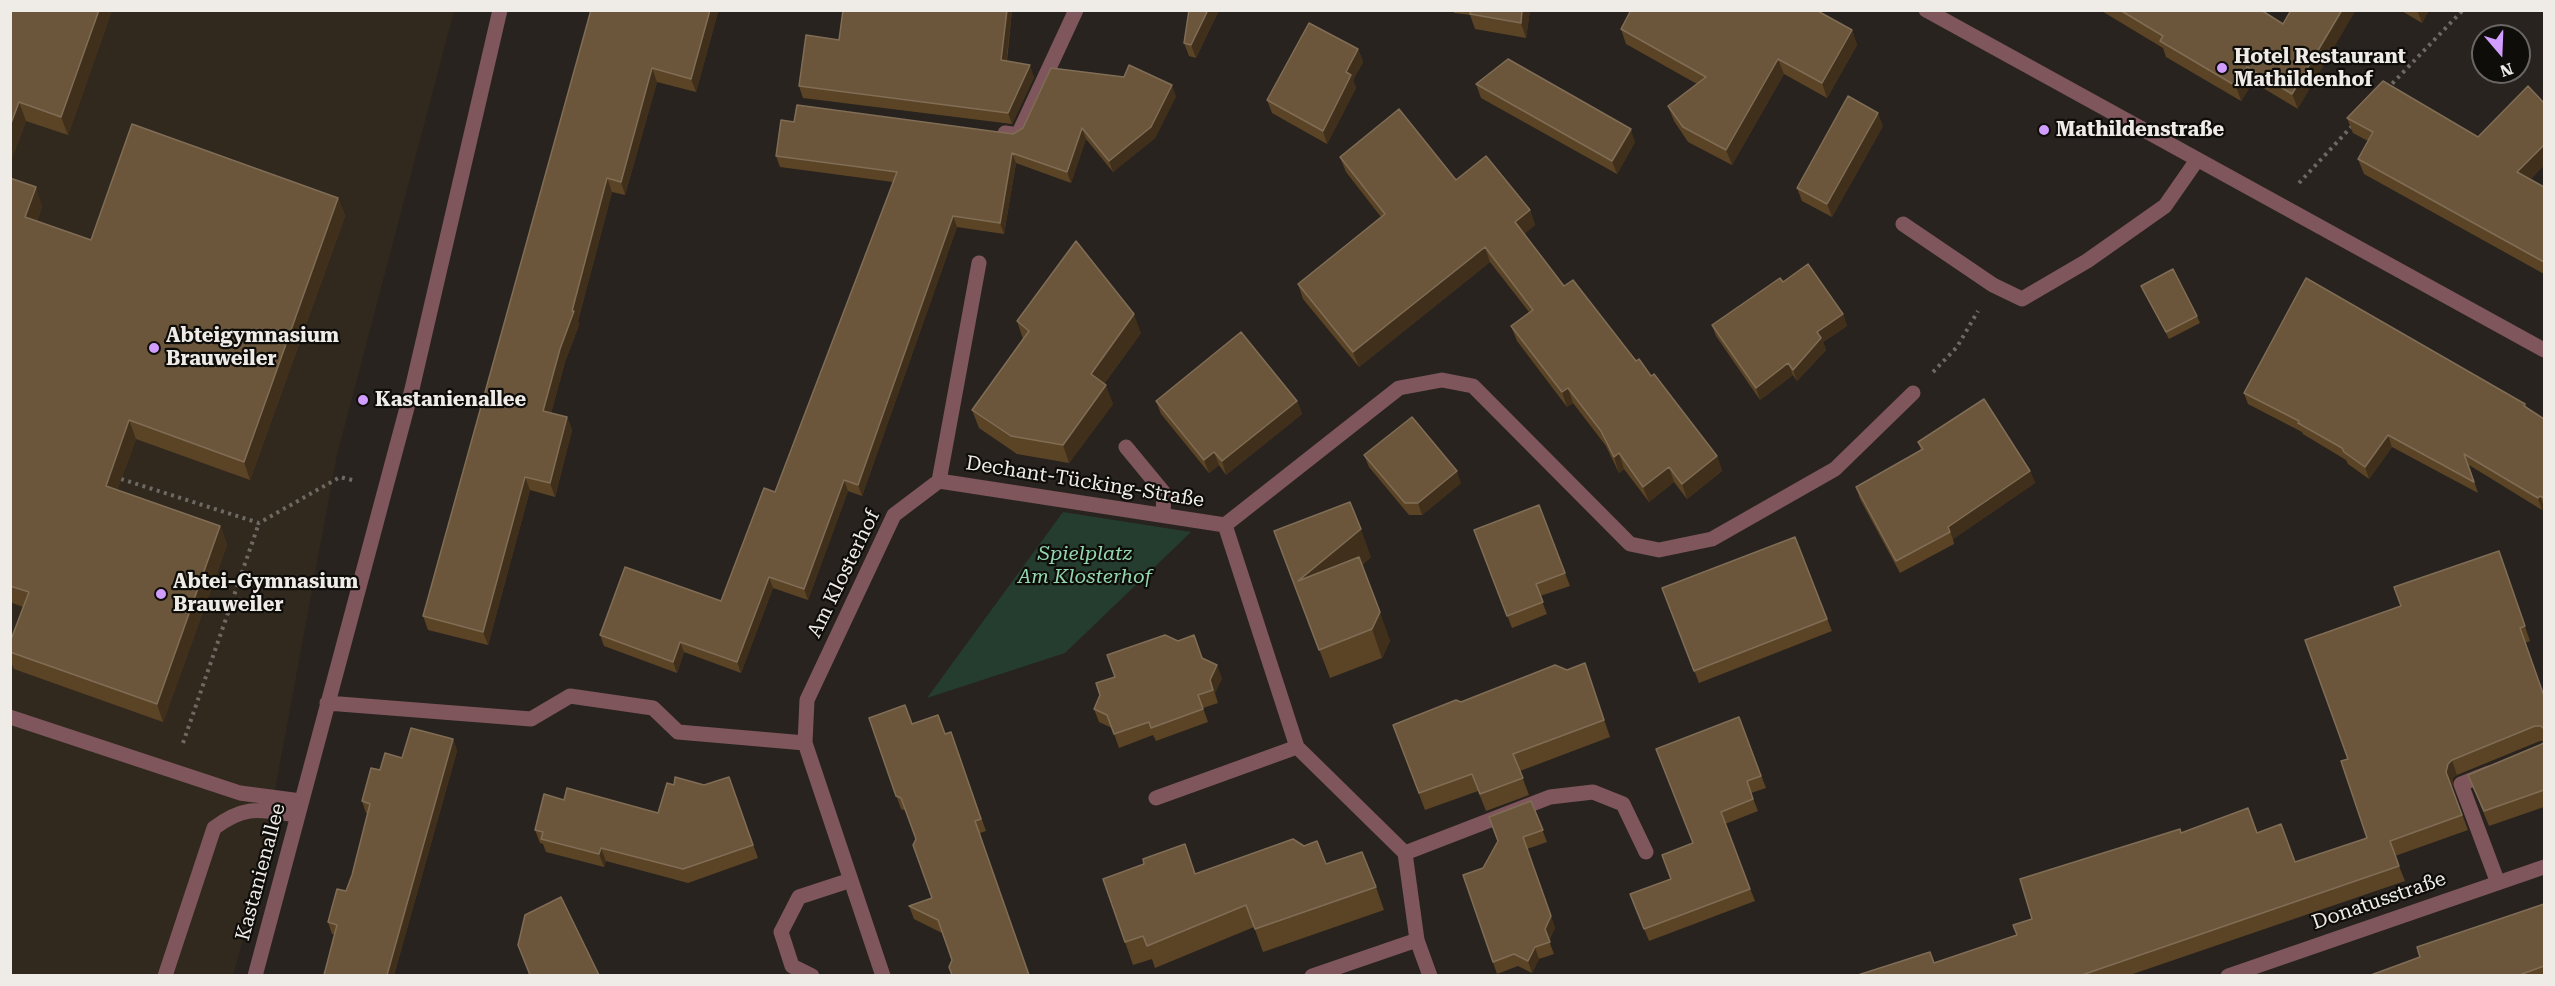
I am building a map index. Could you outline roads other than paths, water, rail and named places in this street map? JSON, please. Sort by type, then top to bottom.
[{"type":"street","name":"Kastanienallee","points":[[255,975],[435,298],[500,10]]},
{"type":"street","points":[[994,132],[1018,135],[1076,10]]},
{"type":"street","points":[[1926,10],[2544,350]]},
{"type":"street","points":[[1903,224],[1994,285],[2022,299],[2087,261],[2165,207],[2197,160]]},
{"type":"street","points":[[939,480],[979,263]]},
{"type":"street","name":"Dechant-Tücking-Straße","points":[[939,480],[1225,525],[1399,388],[1442,380],[1473,386],[1630,544],[1659,550],[1712,539],[1835,469],[1913,393]]},
{"type":"street","points":[[1126,447],[1164,493],[1162,514]]},
{"type":"street","name":"Am Klosterhof","points":[[881,975],[805,743],[807,700],[894,514],[939,480]]},
{"type":"street","name":"Dechant-Tücking-Straße","points":[[1225,525],[1297,747],[1406,853]]},
{"type":"street","points":[[327,703],[531,719],[570,696],[653,708],[678,732],[805,743]]},
{"type":"street","points":[[10,717],[240,793],[299,808]]},
{"type":"street","points":[[1156,798],[1297,747]]},
{"type":"street","points":[[2498,883],[2461,784],[2503,767]]},
{"type":"street","points":[[1430,975],[1417,940],[1406,853],[1550,797],[1593,792],[1623,804],[1646,852]]},
{"type":"street","points":[[165,975],[214,828],[231,815],[254,809],[299,808]]},
{"type":"street","name":"Donatusstraße","points":[[2228,975],[2544,867]]},
{"type":"street","points":[[812,975],[792,966],[781,932],[799,897],[851,880]]},
{"type":"street","points":[[1311,975],[1417,940]]},
{"type":"place","name":"Hotel Restaurant Mathildenhof","points":[[2222,68]]},
{"type":"place","name":"Mathildenstraße","points":[[2044,130]]},
{"type":"place","name":"Abteigymnasium Brauweiler","points":[[154,348]]},
{"type":"place","name":"Kastanienallee","points":[[363,400]]},
{"type":"place","name":"Abtei-Gymnasium Brauweiler","points":[[161,594]]},
{"type":"park label","name":"Spielplatz Am Klosterhof","points":[[1085,566]]}]
